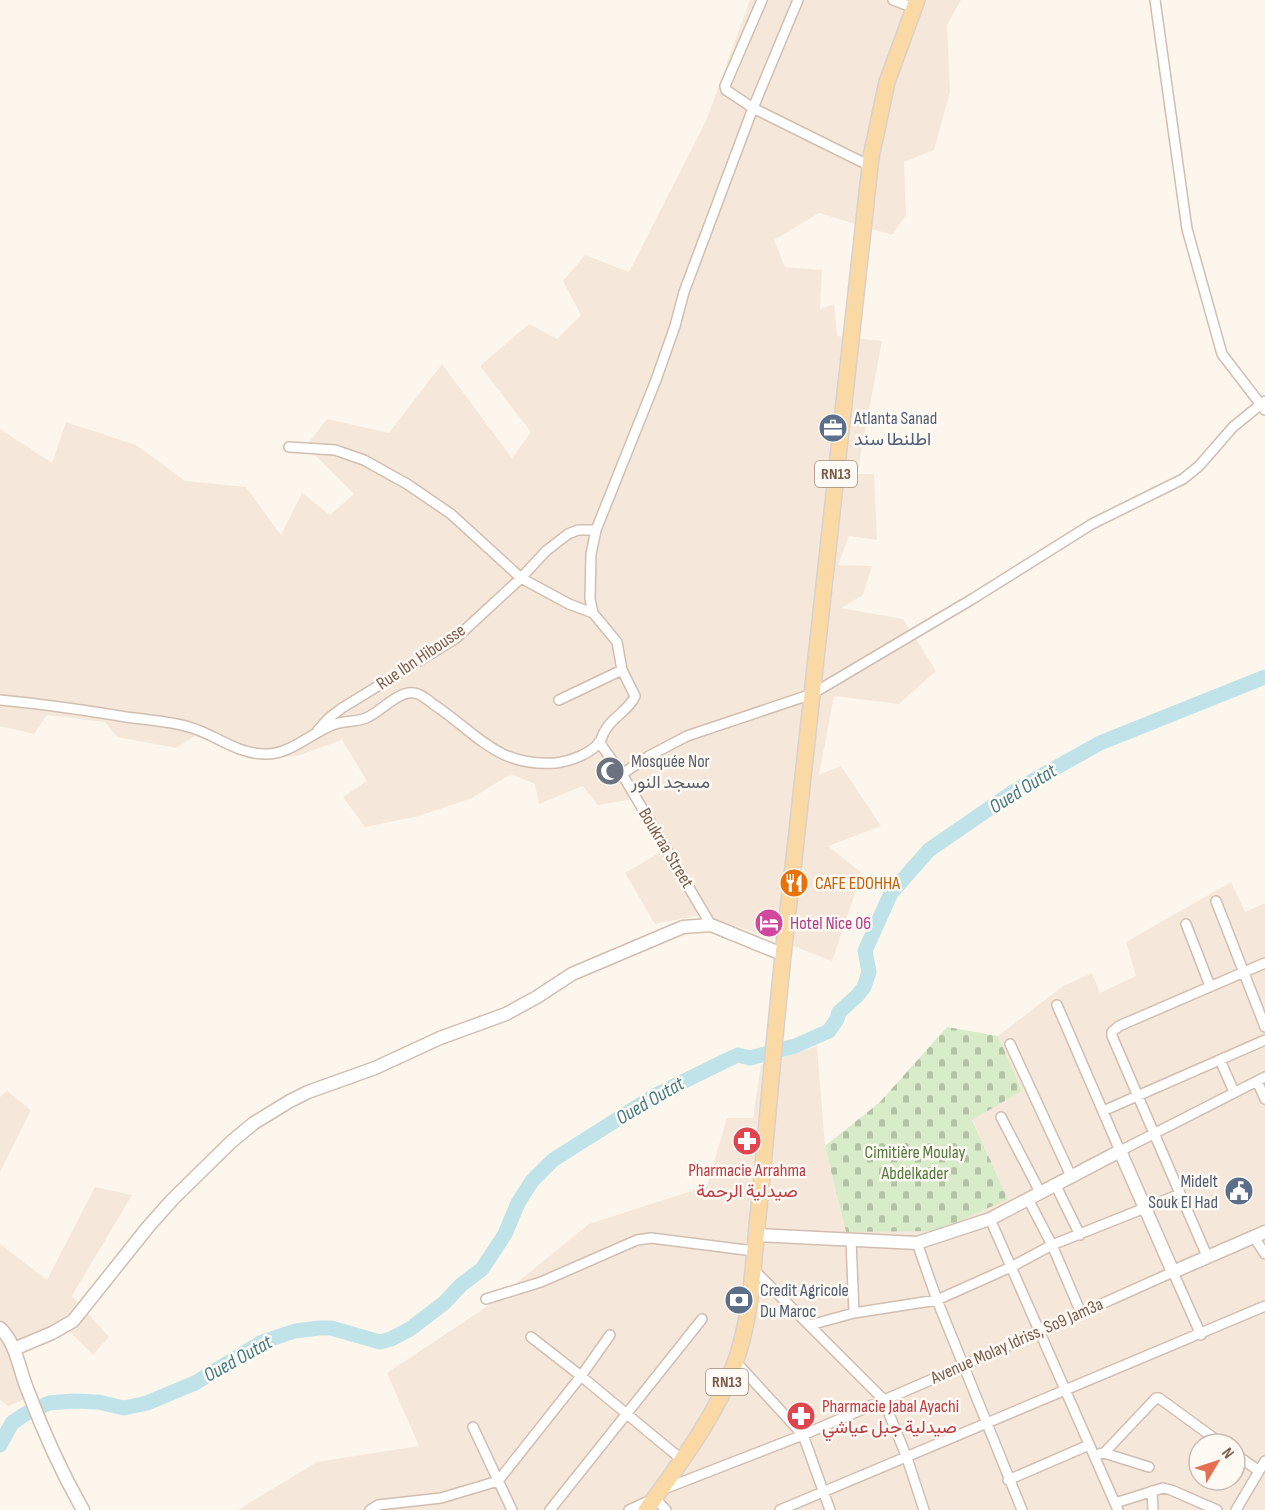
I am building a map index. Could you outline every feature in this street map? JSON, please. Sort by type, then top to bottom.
[{"type":"main road","name":"RN13","points":[[654,1499],[717,1406],[736,1362],[748,1317],[774,1066],[782,954],[870,166],[887,82],[916,4]]},
{"type":"street","points":[[762,0],[725,86],[726,90],[753,108],[870,166]]},
{"type":"street","points":[[0,700],[172,723],[203,732],[225,744],[254,753],[276,753],[336,724],[367,718],[394,700],[413,692],[443,710],[488,747],[515,760],[530,764],[562,762],[574,759],[599,742],[614,718],[634,700],[635,692],[622,670],[617,642],[593,613],[590,599],[590,577],[591,554],[596,530],[656,380],[684,292],[753,108],[798,0]]},
{"type":"street","points":[[893,0],[916,4]]},
{"type":"street","points":[[622,774],[649,756],[687,736],[812,694],[974,598],[1092,524],[1183,479],[1199,466],[1233,427],[1264,405],[1222,354],[1187,229],[1155,0]]},
{"type":"street","points":[[289,447],[336,450],[349,454],[402,481],[451,513],[521,578],[593,613]]},
{"type":"street","name":"Rue Ibn Hibousse","points":[[316,732],[342,708],[455,639],[568,534],[578,530],[596,530]]},
{"type":"street","points":[[559,700],[622,670]]},
{"type":"street","name":"Boukraa Street","points":[[599,742],[622,774],[711,925]]},
{"type":"street","points":[[1216,901],[1265,1027]]},
{"type":"street","points":[[1185,924],[1210,986]]},
{"type":"street","points":[[14,1349],[52,1334],[73,1321],[158,1214],[231,1142],[274,1110],[308,1092],[375,1068],[440,1038],[512,1011],[572,974],[683,927],[711,925],[782,954]]},
{"type":"street","points":[[1208,1256],[1112,1032],[1119,1026],[1265,963]]},
{"type":"street","points":[[1057,1005],[1200,1335]]},
{"type":"street","points":[[1103,1111],[1265,1040]]},
{"type":"street","points":[[1010,1044],[1071,1176]]},
{"type":"street","points":[[1220,1060],[1234,1092]]},
{"type":"street","points":[[756,1235],[917,1243],[990,1219],[1154,1132],[1261,1079],[1265,1099]]},
{"type":"street","points":[[1001,1117],[1040,1192]]},
{"type":"street","points":[[1055,1184],[1080,1235]]},
{"type":"street","points":[[810,1325],[854,1313],[937,1300],[1011,1267],[1052,1245],[1180,1194]]},
{"type":"street","points":[[1028,1199],[1052,1245],[1081,1313]]},
{"type":"street","points":[[990,1219],[1116,1507],[1163,1488],[1217,1510]]},
{"type":"street","points":[[1173,1272],[1259,1235],[1265,1254]]},
{"type":"street","points":[[486,1299],[541,1282],[637,1240],[651,1238],[754,1251]]},
{"type":"street","points":[[852,1240],[854,1313]]},
{"type":"street","points":[[917,1243],[937,1300],[1020,1509]]},
{"type":"street","points":[[753,1269],[883,1399],[907,1458],[924,1510]]},
{"type":"street","name":"Avenue Molay Idriss, So9 Jam3a","points":[[629,1510],[963,1366],[1173,1272]]},
{"type":"street","points":[[780,1510],[1265,1306]]},
{"type":"street","points":[[550,1510],[628,1415],[702,1319]]},
{"type":"street","points":[[0,1328],[14,1349],[40,1421],[83,1510]]},
{"type":"street","points":[[370,1510],[378,1505],[441,1498],[498,1480],[581,1376],[610,1335]]},
{"type":"street","points":[[531,1337],[681,1459]]},
{"type":"street","points":[[736,1362],[802,1435],[830,1510]]},
{"type":"street","points":[[1104,1453],[1156,1398],[1206,1432]]},
{"type":"street","points":[[473,1427],[512,1510]]},
{"type":"street","points":[[1008,1480],[1091,1449],[1149,1467]]},
{"type":"street","points":[[1236,1510],[1265,1461]]},
{"type":"street","points":[[1247,1462],[1259,1471]]},
{"type":"street","points":[[1152,1491],[1153,1510]]},
{"type":"street","points":[[654,1499],[666,1510]]},
{"type":"shaded area","points":[[750,0],[961,0],[947,25],[950,92],[934,150],[904,162],[906,215],[892,235],[819,213],[774,240],[785,267],[822,270],[820,309],[834,304],[837,336],[882,341],[857,474],[874,474],[877,540],[849,536],[838,565],[872,566],[863,595],[841,608],[903,619],[936,671],[899,704],[834,696],[819,775],[841,766],[881,826],[828,846],[862,873],[832,961],[775,939],[701,915],[655,924],[625,873],[662,851],[634,799],[598,805],[583,786],[539,804],[535,784],[511,774],[472,798],[419,816],[365,827],[343,797],[367,781],[342,740],[297,756],[254,757],[195,736],[176,748],[117,737],[105,722],[47,715],[34,734],[0,726],[0,429],[52,463],[66,422],[136,445],[185,481],[246,487],[281,535],[302,493],[330,515],[354,494],[306,446],[327,419],[389,433],[442,364],[512,458],[531,432],[480,366],[529,324],[557,339],[581,315],[563,281],[585,255],[629,272],[706,121]]},
{"type":"shaded area","points":[[1231,882],[1245,912],[1265,903],[1265,1510],[238,1510],[317,1462],[419,1446],[387,1373],[488,1306],[589,1224],[707,1186],[727,1118],[753,1118],[761,1065],[817,1046],[825,1146],[846,1232],[1008,1199],[972,1119],[1022,1091],[998,1036],[1063,986],[1092,973],[1100,993],[1136,976],[1126,942]]},
{"type":"shaded area","points":[[7,1091],[31,1110],[0,1172],[0,1097]]},
{"type":"shaded area","points":[[95,1187],[132,1195],[72,1296],[109,1337],[93,1355],[69,1331],[19,1341],[35,1395],[8,1406],[0,1400],[0,1244],[47,1280]]},
{"type":"green space","name":"Cimitière Moulay Abdelkader","points":[[947,1027],[998,1036],[1022,1091],[972,1120],[1008,1199],[937,1231],[846,1232],[825,1146],[880,1102]]},
{"type":"waterway","name":"Oued Outat","points":[[0,1445],[12,1423],[49,1403],[98,1402],[124,1408],[147,1403],[195,1383],[262,1342],[295,1331],[331,1328],[380,1342],[410,1329],[482,1269],[505,1234],[518,1203],[532,1181],[553,1160],[654,1096],[723,1062],[738,1055],[750,1058],[795,1046],[829,1031],[839,1012],[864,987],[869,972],[865,951],[891,893],[929,850],[1016,790],[1100,743],[1265,677]]},
{"type":"place","name":"Atlanta Sanad اطلنطا سند","points":[[833,428]]},
{"type":"place","name":"Mosquée Nor مسجد النور","points":[[610,771]]},
{"type":"place","name":"CAFE EDOHHA","points":[[794,883]]},
{"type":"place","name":"Hotel Nice 06","points":[[769,923]]},
{"type":"place","name":"Pharmacie Arrahma صيدلية الرحمة","points":[[747,1141]]},
{"type":"place","name":"Midelt Souk El Had","points":[[1239,1191]]},
{"type":"place","name":"Credit Agricole Du Maroc","points":[[739,1300]]},
{"type":"place","name":"Pharmacie Jabal Ayachi صيدلية جبل عياشي","points":[[801,1416]]}]
